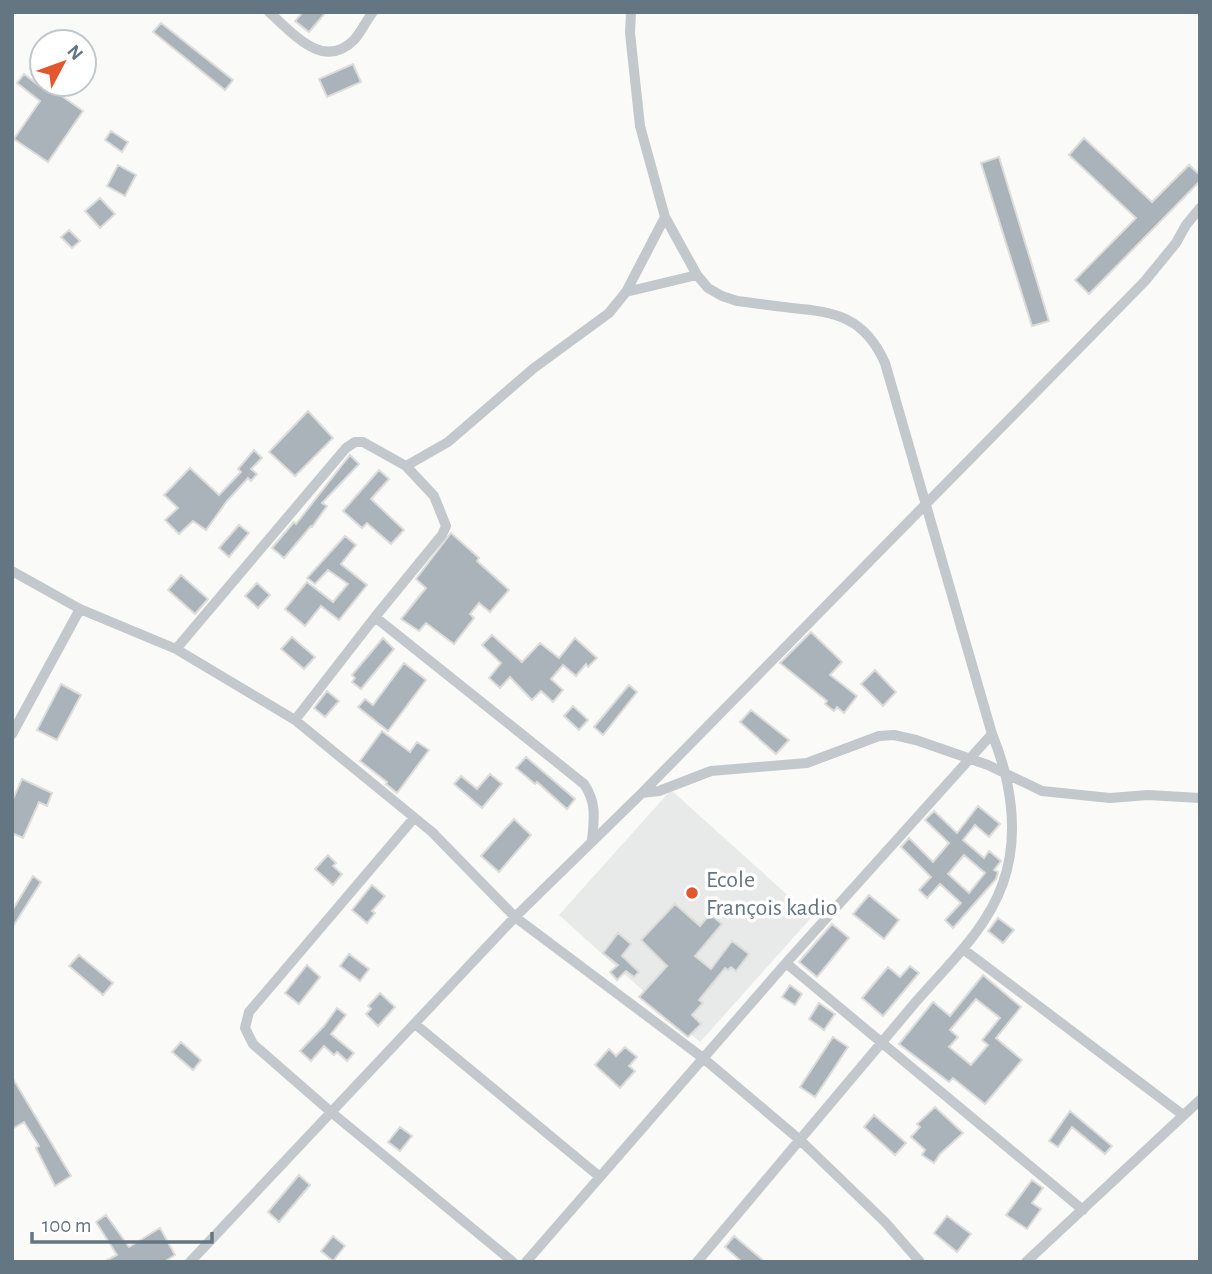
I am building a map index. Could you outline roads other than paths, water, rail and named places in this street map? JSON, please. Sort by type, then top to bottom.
[{"type":"street","points":[[269,12],[306,46],[323,52],[339,51],[354,39],[373,12]]},
{"type":"street","points":[[631,12],[630,33],[640,126],[665,218],[697,275],[708,288],[722,296],[824,311],[852,321],[866,332],[878,347],[926,502],[992,734],[1007,776],[1012,825],[1010,858],[1003,884],[976,934],[697,1262]]},
{"type":"street","points":[[190,1262],[516,917],[642,793],[1145,281],[1200,208]]},
{"type":"street","points":[[406,466],[448,442],[534,368],[609,313],[626,292],[665,218]]},
{"type":"street","points":[[626,292],[697,275]]},
{"type":"street","points":[[176,649],[346,448],[355,442],[363,442],[406,466],[434,496],[446,526],[442,535],[374,617],[295,720]]},
{"type":"street","points":[[12,571],[80,609],[176,649],[295,720],[432,832],[516,917],[704,1059],[800,1140],[884,1222],[920,1262]]},
{"type":"street","points":[[12,734],[80,609]]},
{"type":"street","points":[[374,617],[584,784],[592,796],[595,814],[592,840]]},
{"type":"street","points":[[526,1262],[786,963],[992,734]]},
{"type":"street","points":[[642,793],[659,791],[711,771],[807,763],[879,736],[894,735],[968,758],[1042,791],[1110,798],[1148,795],[1200,798]]},
{"type":"street","points":[[414,818],[249,1013],[245,1028],[254,1044],[331,1112],[513,1262]]},
{"type":"street","points":[[962,948],[1184,1115]]},
{"type":"street","points":[[786,963],[1083,1210]]},
{"type":"street","points":[[415,1024],[600,1177]]},
{"type":"street","points":[[1026,1262],[1200,1100]]},
{"type":"place","name":"Ecole François kadio","points":[[692,893]]}]
